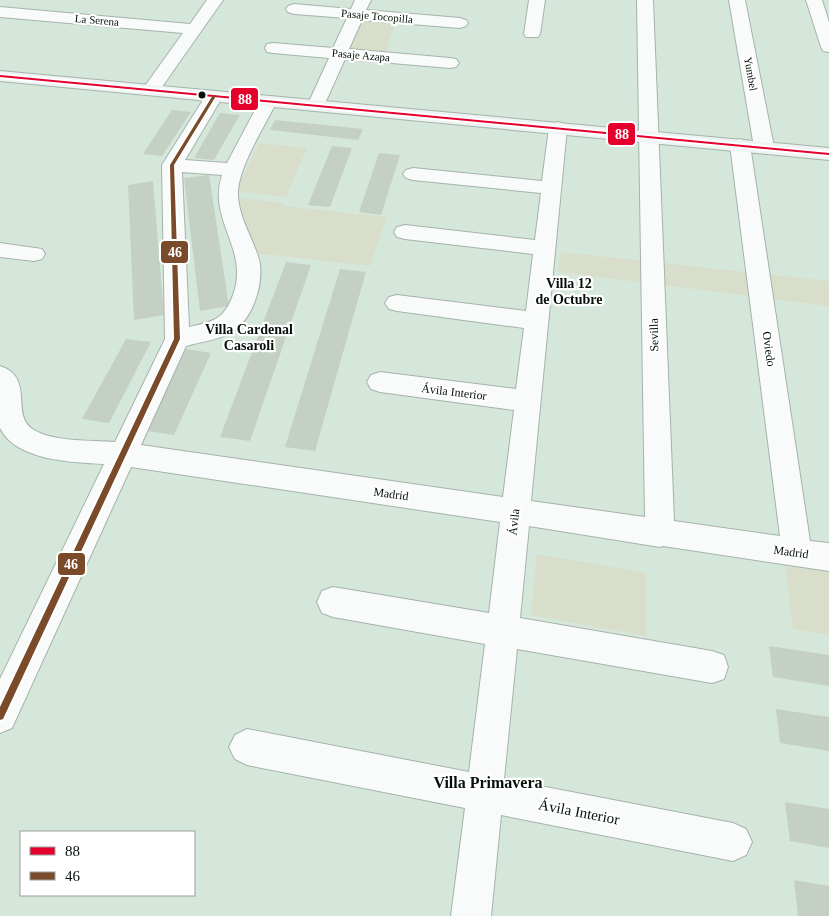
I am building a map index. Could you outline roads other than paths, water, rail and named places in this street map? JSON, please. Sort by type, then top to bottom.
[{"type":"street","points":[[7,27],[34,0]]},
{"type":"street","points":[[151,90],[215,0]]},
{"type":"street","points":[[532,34],[538,0]]},
{"type":"street","name":"Sevilla","points":[[645,0],[660,534]]},
{"type":"street","name":"Yumbel","points":[[737,0],[764,147]]},
{"type":"street","points":[[814,0],[829,47]]},
{"type":"street","points":[[316,106],[360,7]]},
{"type":"street","name":"Pasaje Tocopilla","points":[[294,9],[360,7],[460,23]]},
{"type":"street","name":"La Serena","points":[[0,12],[195,29]]},
{"type":"street","name":"Pasaje Azapa","points":[[273,48],[450,63]]},
{"type":"street","points":[[0,76],[829,154]]},
{"type":"street","points":[[0,716],[121,454],[177,339],[172,165],[214,96]]},
{"type":"street","points":[[177,339],[223,328],[234,319],[242,307],[250,272],[246,254],[230,215],[228,190],[235,170],[268,102]]},
{"type":"street","name":"Ávila","points":[[471,916],[558,128]]},
{"type":"street","name":"Oviedo","points":[[740,145],[798,553]]},
{"type":"street","points":[[172,165],[235,170]]},
{"type":"street","points":[[413,174],[551,188]]},
{"type":"street","points":[[405,232],[544,248]]},
{"type":"street","points":[[3,256],[34,254]]},
{"type":"street","points":[[397,303],[536,321]]},
{"type":"street","name":"Madrid","points":[[0,376],[7,385],[11,425],[22,438],[42,446],[121,454],[660,534],[829,557]]},
{"type":"street","name":"Ávila Interior","points":[[380,382],[527,401]]},
{"type":"street","points":[[333,602],[712,667]]},
{"type":"street","name":"Ávila Interior","points":[[247,747],[733,842]]},
{"type":"district","name":"Villa 12 de Octubre","points":[[569,292]]},
{"type":"district","name":"Villa Cardenal Casaroli","points":[[249,338]]},
{"type":"district","name":"Villa Primavera","points":[[488,782]]}]
